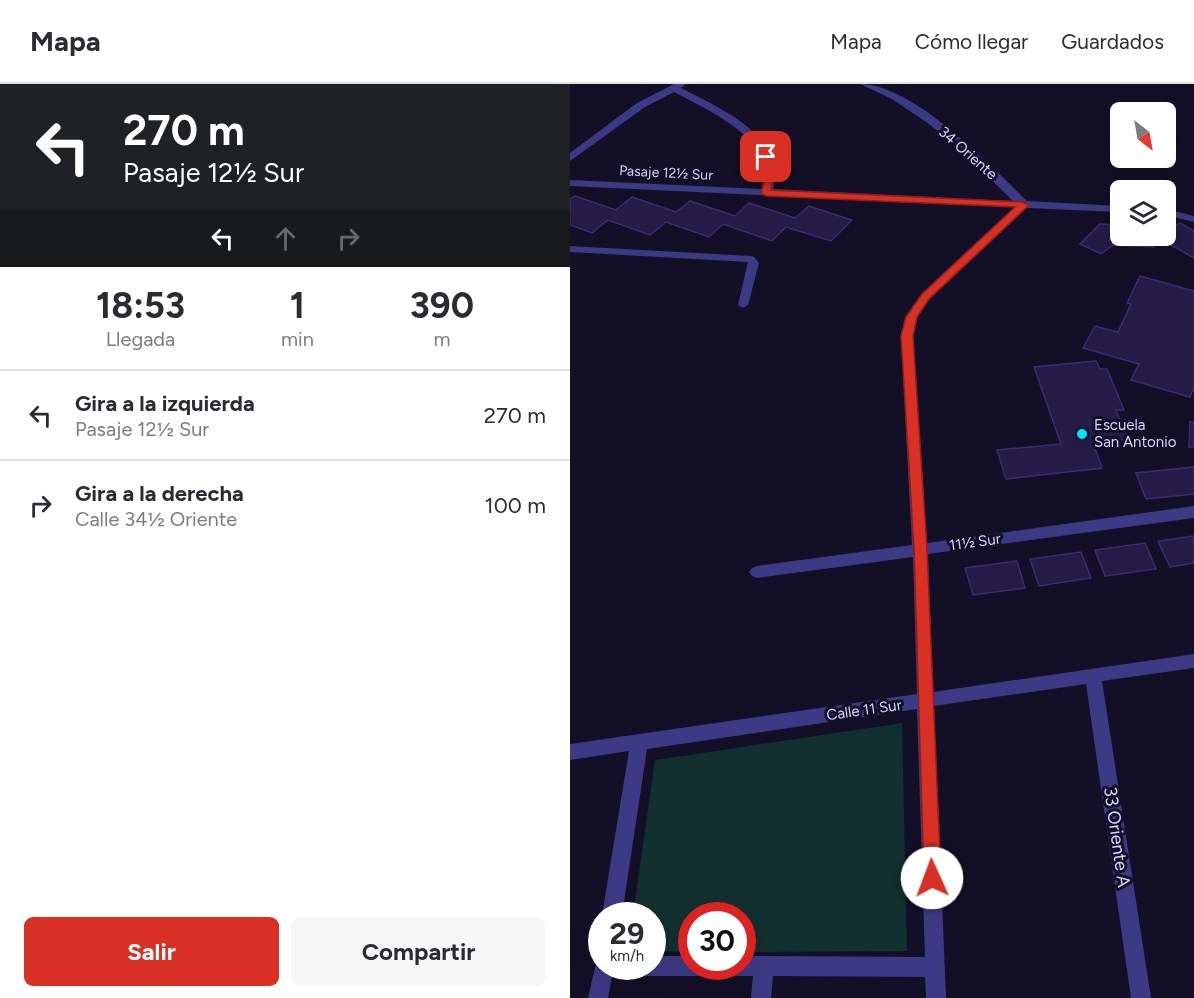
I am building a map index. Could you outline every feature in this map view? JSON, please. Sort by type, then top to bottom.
[{"type":"street","name":"34 Oriente","points":[[865,84],[897,97],[927,118],[999,180],[1023,205]]},
{"type":"street","points":[[570,159],[641,105],[677,86],[737,123],[761,146],[771,169],[766,193]]},
{"type":"street","name":"Pasaje 12½ Sur","points":[[570,183],[1110,209]]},
{"type":"street","points":[[936,998],[921,549],[908,326],[917,306],[1023,205]]},
{"type":"street","points":[[1176,214],[1194,219]]},
{"type":"street","name":"11½ Sur","points":[[757,572],[1194,512]]},
{"type":"street","name":"Calle 11 Sur","points":[[570,752],[1194,661]]},
{"type":"street","name":"33 Oriente A","points":[[1093,676],[1141,998]]},
{"type":"street","points":[[614,902],[639,742]]},
{"type":"street","points":[[666,966],[935,967]]},
{"type":"street","points":[[761,998],[764,966]]},
{"type":"street","points":[[598,998],[601,980]]},
{"type":"lane","points":[[570,249],[751,259],[754,263],[743,305]]},
{"type":"green space","points":[[902,723],[907,951],[756,952],[756,902],[678,902],[678,952],[666,951],[666,902],[635,902],[655,760]]},
{"type":"building","points":[[575,196],[616,210],[632,197],[676,212],[690,201],[735,216],[749,203],[795,218],[809,206],[852,220],[831,241],[786,227],[772,241],[723,224],[709,237],[666,222],[650,235],[608,220],[592,233],[570,225],[570,199]]},
{"type":"building","points":[[1180,223],[1194,231],[1194,258],[1173,246],[1176,246],[1176,226]]},
{"type":"building","points":[[1100,224],[1110,224],[1112,246],[1101,254],[1080,244]]},
{"type":"building","points":[[1140,276],[1194,291],[1194,387],[1190,397],[1131,380],[1139,364],[1083,348],[1095,326],[1118,332],[1131,304],[1127,303]]},
{"type":"building","points":[[1096,361],[1100,369],[1107,369],[1124,410],[1116,410],[1128,439],[1093,443],[1102,468],[1006,479],[997,450],[1061,444],[1034,367]]},
{"type":"building","points":[[1190,422],[1194,422],[1194,447],[1189,447]]},
{"type":"building","points":[[1194,467],[1194,494],[1146,499],[1136,473]]},
{"type":"building","points":[[1194,536],[1194,563],[1170,567],[1158,541]]},
{"type":"building","points":[[1145,543],[1156,569],[1105,576],[1095,550]]},
{"type":"building","points":[[1081,552],[1091,578],[1039,586],[1030,559]]},
{"type":"building","points":[[1017,561],[1025,588],[973,595],[965,568]]},
{"type":"place","name":"Escuela San Antonio","points":[[1082,434]]},
{"type":"route","points":[[766,157],[771,169],[766,193],[1023,205],[917,306],[908,326],[921,549],[932,878]]}]
